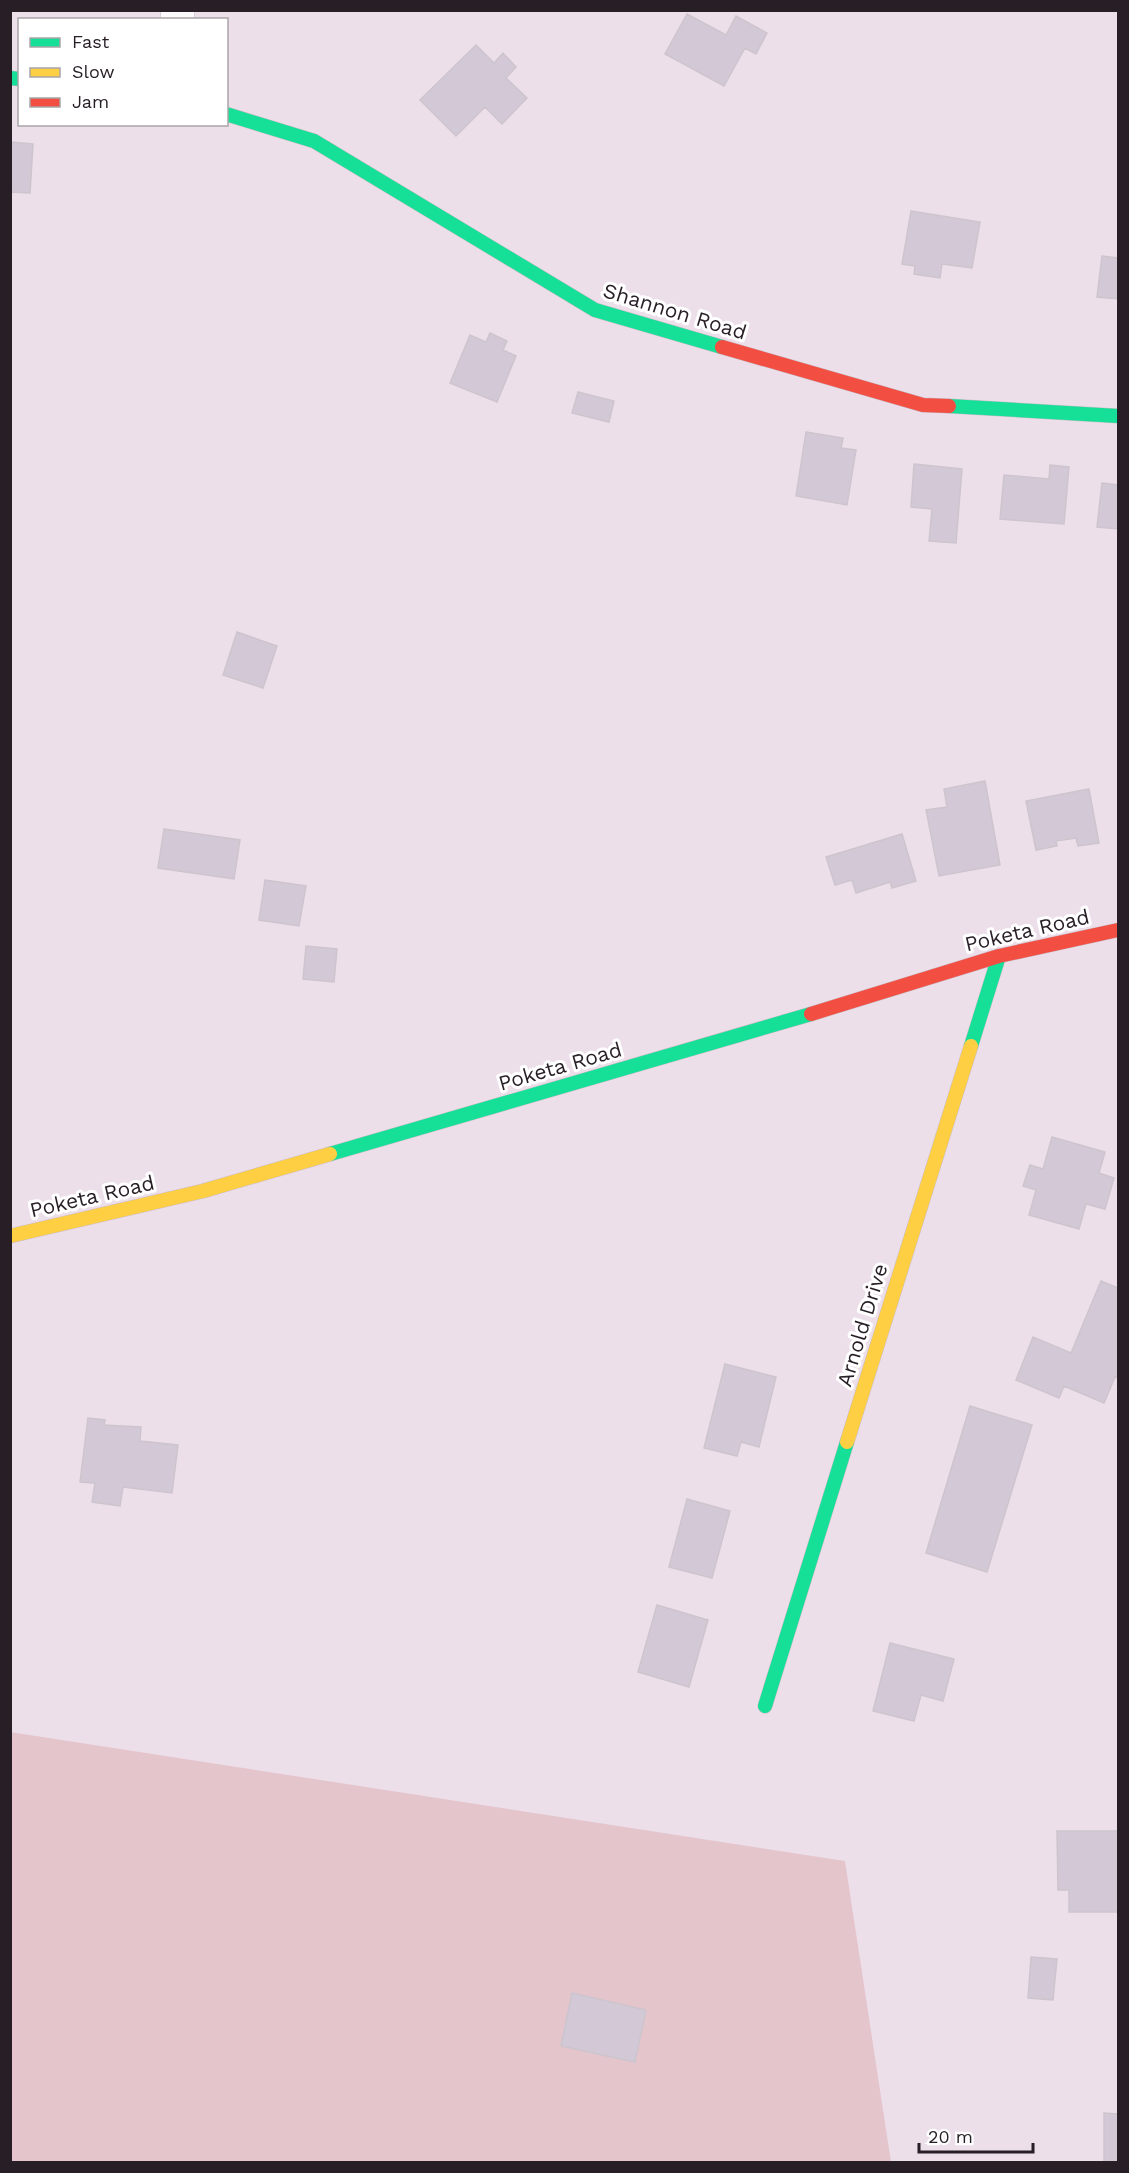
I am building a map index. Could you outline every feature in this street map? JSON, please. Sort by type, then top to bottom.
[{"type":"street","name":"Shannon Road","points":[[228,115],[314,141],[595,310],[923,405],[1119,416]]},
{"type":"street","name":"Poketa Road","points":[[10,1236],[203,1191],[770,1027],[999,956],[1119,930]]},
{"type":"street","name":"Arnold Drive","points":[[765,1706],[999,956]]},
{"type":"shaded area","points":[[10,1732],[845,1861],[891,2162],[11,2162]]},
{"type":"building","points":[[687,14],[726,35],[736,16],[767,33],[756,54],[745,48],[724,86],[665,54]]},
{"type":"building","points":[[476,45],[494,63],[503,53],[516,67],[506,78],[527,98],[502,124],[485,107],[456,136],[420,100]]},
{"type":"building","points":[[10,142],[33,144],[30,193],[10,192]]},
{"type":"building","points":[[911,211],[980,222],[972,268],[942,264],[940,278],[914,274],[915,266],[902,264]]},
{"type":"building","points":[[1102,256],[1118,258],[1118,299],[1097,297]]},
{"type":"building","points":[[490,333],[507,341],[503,350],[516,356],[497,402],[450,383],[470,335],[486,342]]},
{"type":"building","points":[[578,392],[614,401],[609,422],[572,413]]},
{"type":"building","points":[[806,432],[843,438],[841,448],[856,450],[847,505],[796,496]]},
{"type":"building","points":[[914,464],[962,469],[956,543],[929,541],[932,509],[911,507]]},
{"type":"building","points":[[1050,465],[1069,467],[1064,524],[1000,519],[1004,475],[1049,479]]},
{"type":"building","points":[[1102,483],[1118,485],[1118,529],[1097,527]]},
{"type":"building","points":[[237,632],[277,646],[263,688],[223,675]]},
{"type":"building","points":[[985,781],[1000,865],[939,876],[926,810],[947,807],[944,789]]},
{"type":"building","points":[[1089,789],[1099,843],[1078,846],[1076,838],[1056,841],[1057,846],[1036,850],[1026,801]]},
{"type":"building","points":[[164,829],[240,840],[234,879],[158,868]]},
{"type":"building","points":[[902,834],[916,881],[892,888],[890,882],[856,893],[852,880],[835,885],[826,857]]},
{"type":"building","points":[[265,880],[306,886],[299,926],[259,920]]},
{"type":"building","points":[[306,946],[337,949],[334,982],[303,979]]},
{"type":"building","points":[[1052,1137],[1105,1152],[1099,1173],[1114,1178],[1105,1209],[1086,1204],[1079,1229],[1029,1215],[1036,1190],[1023,1186],[1030,1165],[1043,1169]]},
{"type":"building","points":[[1101,1281],[1118,1288],[1118,1378],[1115,1377],[1104,1403],[1064,1386],[1059,1398],[1016,1380],[1033,1337],[1071,1353]]},
{"type":"building","points":[[725,1364],[776,1377],[759,1447],[741,1442],[737,1456],[704,1448]]},
{"type":"building","points":[[970,1406],[1032,1425],[987,1572],[926,1553]]},
{"type":"building","points":[[88,1418],[105,1420],[104,1425],[141,1427],[140,1441],[178,1445],[172,1493],[123,1487],[120,1506],[92,1502],[95,1483],[80,1482]]},
{"type":"building","points":[[687,1499],[730,1511],[712,1578],[669,1567]]},
{"type":"building","points":[[657,1605],[708,1620],[689,1687],[638,1672]]},
{"type":"building","points":[[890,1643],[954,1659],[943,1701],[921,1695],[914,1721],[873,1711]]},
{"type":"building","points":[[1057,1831],[1118,1831],[1118,1912],[1069,1912],[1069,1890],[1058,1890]]},
{"type":"building","points":[[1031,1957],[1057,1959],[1053,2000],[1028,1998]]},
{"type":"building","points":[[572,1993],[646,2010],[635,2062],[561,2046]]},
{"type":"building","points":[[1104,2113],[1118,2114],[1118,2162],[1104,2162]]},
{"type":"traffic: fast","points":[[10,78],[18,79]]},
{"type":"traffic: fast","points":[[228,115],[314,141],[595,310],[722,347]]},
{"type":"traffic: fast","points":[[949,406],[1118,416]]},
{"type":"traffic: fast","points":[[971,1046],[999,956]]},
{"type":"traffic: fast","points":[[330,1154],[811,1014]]},
{"type":"traffic: fast","points":[[765,1706],[847,1442]]},
{"type":"traffic: slow","points":[[847,1442],[971,1046]]},
{"type":"traffic: slow","points":[[10,1236],[203,1191],[330,1154]]},
{"type":"traffic: jam","points":[[722,347],[923,405],[949,406]]},
{"type":"traffic: jam","points":[[811,1014],[999,956],[1118,930]]}]
